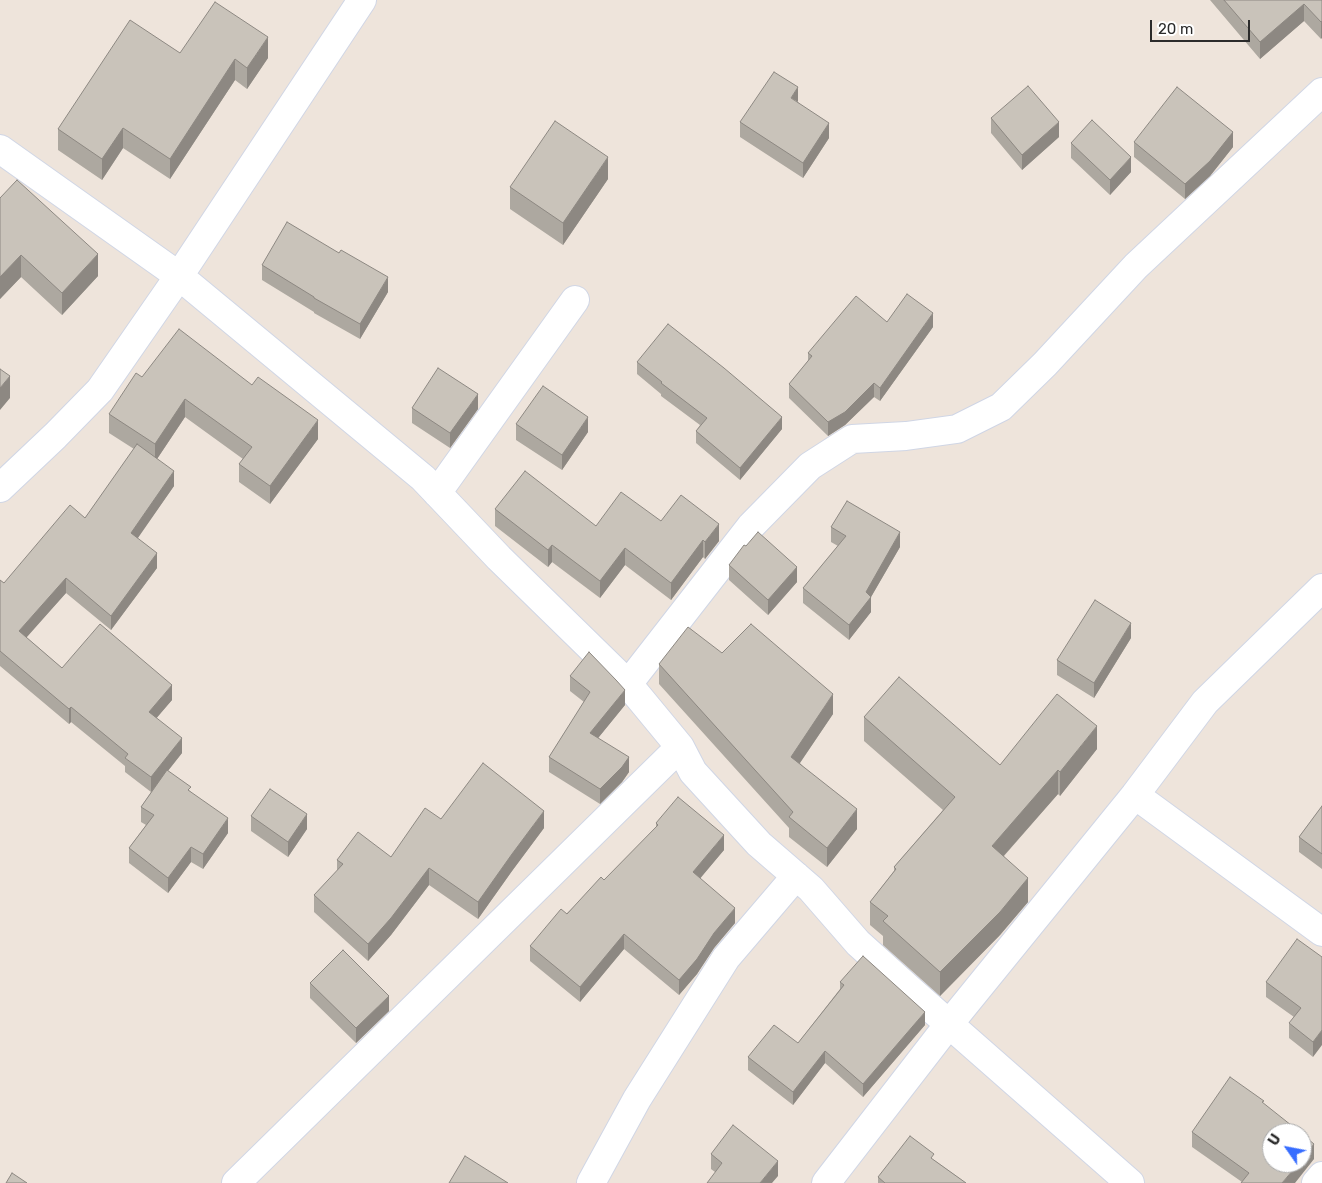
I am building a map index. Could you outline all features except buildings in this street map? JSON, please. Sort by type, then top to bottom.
[{"type":"street","points":[[0,488],[100,390],[179,276],[362,0]]},
{"type":"street","points":[[628,684],[752,526],[810,466],[852,439],[906,436],[957,429],[1001,407],[1045,364],[1136,266],[1322,92]]},
{"type":"street","points":[[0,149],[179,276],[423,478],[534,593],[628,684],[680,747],[693,772],[759,844],[811,889],[858,943],[1130,1183]]},
{"type":"street","points":[[437,493],[575,300]]},
{"type":"street","points":[[826,1183],[949,1024],[1135,795],[1205,702],[1322,588]]},
{"type":"street","points":[[236,1183],[680,747]]},
{"type":"street","points":[[1135,795],[1322,932]]},
{"type":"street","points":[[592,1183],[637,1099],[726,958],[796,876]]},
{"type":"street","points":[[1316,1183],[1322,1176]]}]
